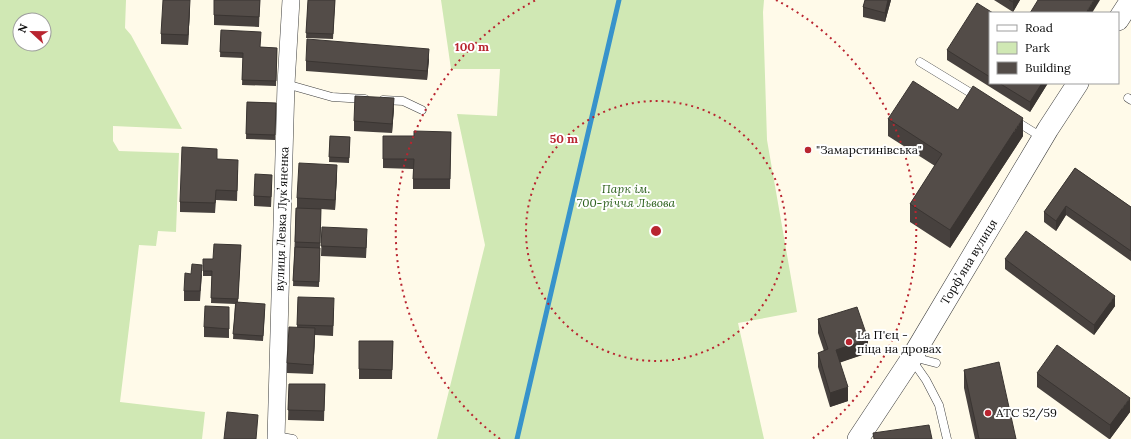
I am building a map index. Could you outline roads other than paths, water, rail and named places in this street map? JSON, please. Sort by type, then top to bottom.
[{"type":"street","name":"вулиця Левка Лукʼяненка","points":[[282,438],[286,84],[291,0]]},
{"type":"street","points":[[1119,18],[1131,0]]},
{"type":"street","name":"Торфʼяна вулиця","points":[[858,439],[912,358],[1043,138],[1077,84]]},
{"type":"lane","points":[[920,62],[988,104]]},
{"type":"lane","points":[[286,84],[332,97],[403,101],[422,110]]},
{"type":"lane","points":[[1008,117],[1043,138]]},
{"type":"lane","points":[[912,358],[936,363]]},
{"type":"lane","points":[[912,358],[939,405],[947,439]]},
{"type":"waterway","points":[[517,439],[619,0]]},
{"type":"place","name":"\"Замарстинівська\"","points":[[808,150]]},
{"type":"place","name":"La П'єц - піца на дровах","points":[[849,342]]},
{"type":"place","name":"АТС 52/59","points":[[988,413]]},
{"type":"park label","name":"Парк ім. 700-річчя Львова","points":[[626,196]]}]
